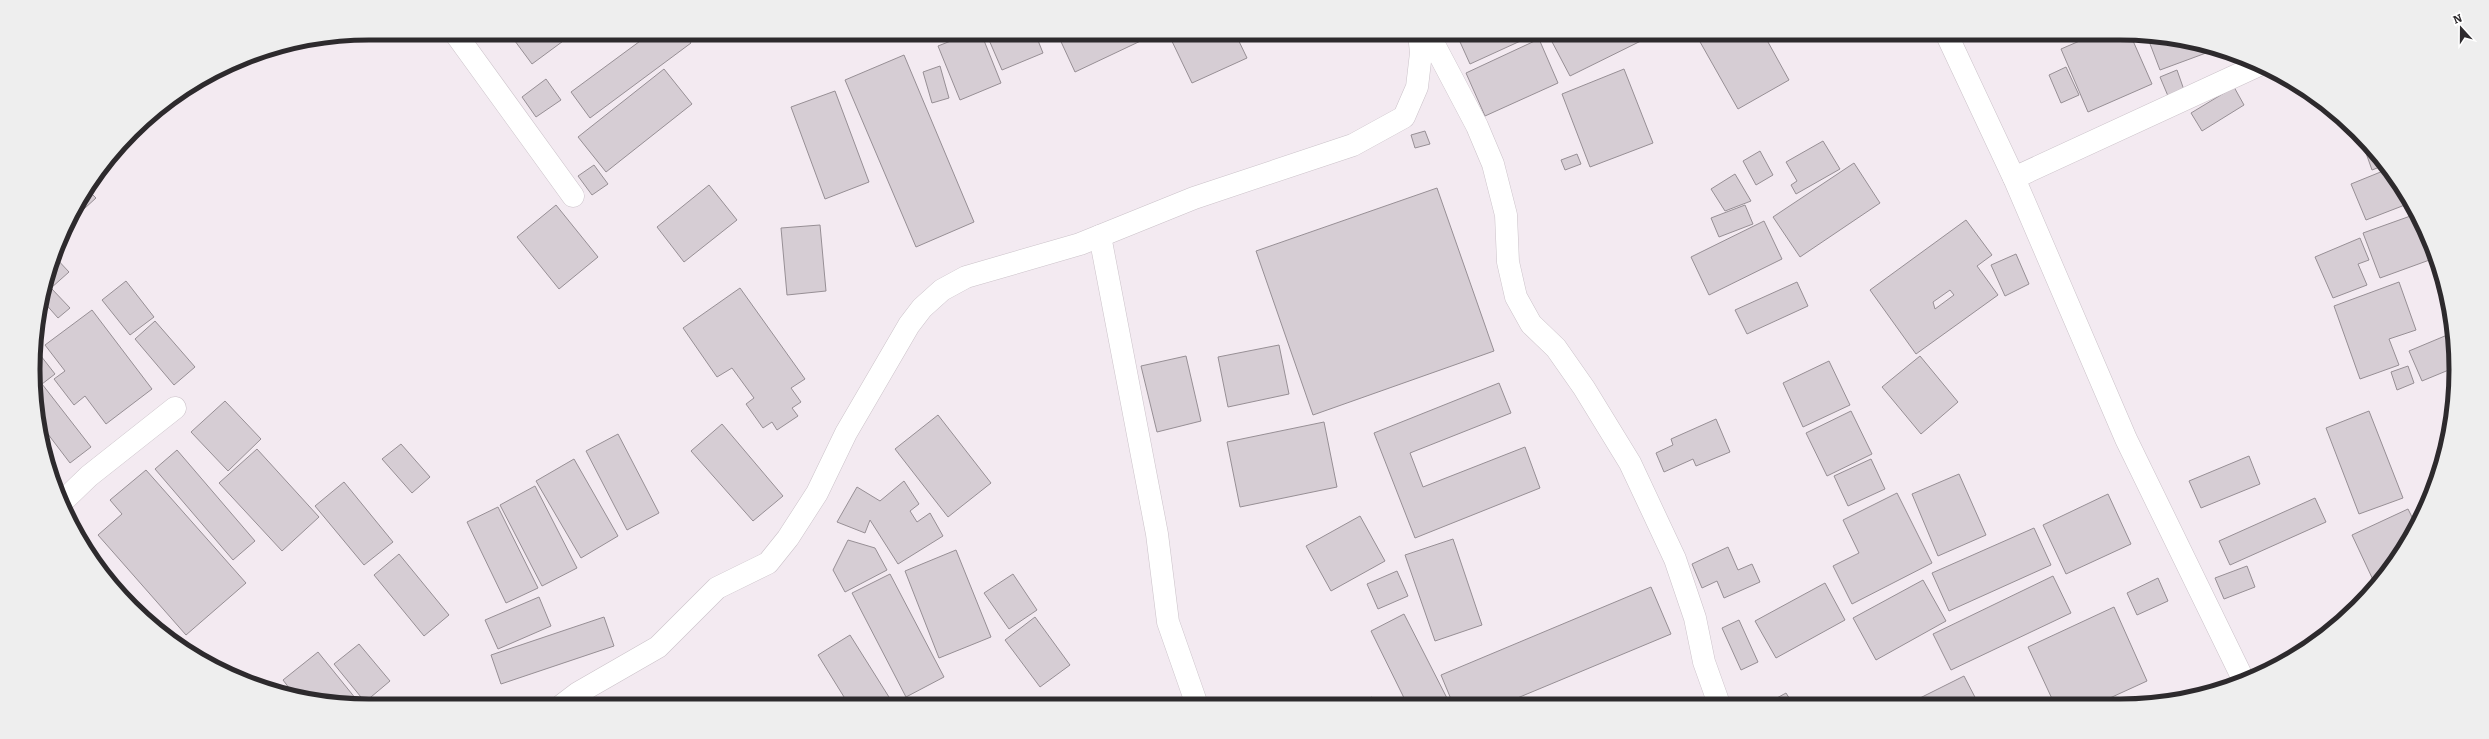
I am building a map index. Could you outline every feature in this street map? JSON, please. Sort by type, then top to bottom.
[{"type":"street","points":[[460,40],[573,196]]},
{"type":"street","points":[[570,699],[658,647],[717,588],[768,563],[788,538],[817,493],[846,434],[909,325],[922,308],[942,290],[966,277],[1080,244],[1194,198],[1353,145],[1404,116],[1417,87],[1421,53],[1420,40]]},
{"type":"street","points":[[1432,40],[1477,126],[1493,164],[1506,215],[1508,262],[1516,298],[1531,324],[1556,348],[1584,388],[1630,463],[1674,559],[1695,618],[1704,662],[1717,699]]},
{"type":"street","points":[[1949,40],[2014,178],[2126,439],[2241,676]]},
{"type":"street","points":[[2014,178],[2253,68]]},
{"type":"street","points":[[1100,236],[1157,534],[1168,622],[1195,699]]},
{"type":"street","points":[[66,498],[89,476],[175,408]]},
{"type":"building","points":[[514,40],[565,40],[532,64]]},
{"type":"building","points":[[642,40],[689,40],[691,43],[590,118],[571,92]]},
{"type":"building","points":[[953,40],[984,40],[1001,83],[960,100],[938,46]]},
{"type":"building","points":[[989,40],[1038,40],[1043,53],[1002,70]]},
{"type":"building","points":[[1060,40],[1143,40],[1075,72]]},
{"type":"building","points":[[1171,40],[1238,40],[1247,58],[1192,83]]},
{"type":"building","points":[[1459,40],[1523,40],[1470,64]]},
{"type":"building","points":[[1539,40],[1558,83],[1485,116],[1466,73]]},
{"type":"building","points":[[1551,40],[1643,40],[1570,76]]},
{"type":"building","points":[[1699,40],[1767,40],[1789,80],[1738,109]]},
{"type":"building","points":[[2082,40],[2133,41],[2152,84],[2088,112],[2061,49]]},
{"type":"building","points":[[2149,42],[2184,46],[2205,51],[2206,53],[2160,70]]},
{"type":"building","points":[[904,55],[974,222],[916,247],[845,80]]},
{"type":"building","points":[[940,66],[949,98],[932,103],[923,72]]},
{"type":"building","points":[[2066,67],[2079,95],[2061,103],[2049,75]]},
{"type":"building","points":[[664,69],[692,104],[606,172],[578,137]]},
{"type":"building","points":[[1624,69],[1653,143],[1590,167],[1562,94]]},
{"type":"building","points":[[2177,70],[2184,90],[2168,96],[2160,77]]},
{"type":"building","points":[[546,79],[561,100],[536,117],[522,97]]},
{"type":"building","points":[[2234,87],[2244,105],[2202,131],[2191,113]]},
{"type":"building","points":[[835,91],[869,182],[825,199],[791,107]]},
{"type":"building","points":[[1425,131],[1430,144],[1415,148],[1411,135]]},
{"type":"building","points":[[1823,141],[1840,169],[1796,194],[1791,185],[1797,181],[1786,162]]},
{"type":"building","points":[[2365,150],[2379,167],[2372,170]]},
{"type":"building","points":[[1760,151],[1773,175],[1756,185],[1743,161]]},
{"type":"building","points":[[1577,154],[1581,164],[1565,170],[1561,160]]},
{"type":"building","points":[[1854,163],[1880,203],[1800,257],[1773,217]]},
{"type":"building","points":[[594,165],[608,184],[592,195],[578,176]]},
{"type":"building","points":[[2383,171],[2405,205],[2366,220],[2351,184]]},
{"type":"building","points":[[1735,174],[1751,201],[1725,211],[1711,189]]},
{"type":"building","points":[[709,185],[737,220],[684,262],[657,227]]},
{"type":"building","points":[[1437,188],[1494,351],[1313,415],[1256,251]]},
{"type":"building","points":[[91,193],[96,198],[80,212]]},
{"type":"building","points":[[556,205],[598,257],[559,289],[517,237]]},
{"type":"building","points":[[1745,205],[1753,224],[1719,237],[1711,218]]},
{"type":"building","points":[[2411,216],[2430,260],[2380,278],[2363,233]]},
{"type":"building","points":[[1966,220],[1992,255],[1977,266],[1998,295],[1916,354],[1870,290]],"holes":[[[1950,290],[1954,295],[1935,309],[1933,302]]]},
{"type":"building","points":[[1764,221],[1782,259],[1709,295],[1691,257]]},
{"type":"building","points":[[820,225],[826,291],[787,295],[781,228]]},
{"type":"building","points":[[2360,238],[2369,260],[2358,264],[2367,285],[2333,298],[2315,257]]},
{"type":"building","points":[[2016,254],[2029,284],[2005,296],[1991,265]]},
{"type":"building","points":[[58,261],[69,272],[51,288],[70,308],[58,318],[46,305]]},
{"type":"building","points":[[126,281],[154,317],[130,335],[102,300]]},
{"type":"building","points":[[1797,282],[1808,306],[1747,334],[1735,310]]},
{"type":"building","points":[[2399,282],[2416,330],[2389,339],[2399,365],[2360,379],[2334,306]]},
{"type":"building","points":[[740,288],[805,379],[791,388],[801,402],[792,408],[798,416],[777,430],[772,422],[763,428],[746,404],[754,398],[732,368],[717,377],[683,328]]},
{"type":"building","points":[[92,310],[152,389],[106,424],[85,396],[74,405],[54,379],[65,371],[45,345]]},
{"type":"building","points":[[155,321],[195,367],[174,385],[135,339]]},
{"type":"building","points":[[2447,335],[2449,370],[2422,381],[2409,351]]},
{"type":"building","points":[[1279,345],[1289,394],[1228,407],[1218,357]]},
{"type":"building","points":[[41,356],[55,374],[42,384],[91,447],[70,463],[46,431],[41,391]]},
{"type":"building","points":[[1186,356],[1201,421],[1157,432],[1141,366]]},
{"type":"building","points":[[1920,356],[1958,402],[1921,434],[1882,387]]},
{"type":"building","points":[[1829,361],[1850,405],[1803,427],[1783,383]]},
{"type":"building","points":[[2408,366],[2414,383],[2397,390],[2391,372]]},
{"type":"building","points":[[1499,383],[1511,413],[1410,453],[1423,487],[1525,447],[1540,488],[1415,538],[1374,433]]},
{"type":"building","points":[[225,401],[261,439],[228,471],[191,432]]},
{"type":"building","points":[[1851,411],[1872,454],[1827,476],[1806,433]]},
{"type":"building","points":[[2369,411],[2403,498],[2359,514],[2326,428]]},
{"type":"building","points":[[938,415],[991,483],[948,517],[895,449]]},
{"type":"building","points":[[1716,419],[1730,452],[1696,466],[1693,459],[1664,472],[1656,453],[1673,445],[1671,439]]},
{"type":"building","points":[[1324,422],[1337,487],[1240,507],[1227,442]]},
{"type":"building","points":[[722,424],[783,496],[753,521],[691,451]]},
{"type":"building","points":[[618,434],[659,513],[627,530],[586,451]]},
{"type":"building","points":[[401,444],[430,477],[412,493],[382,459]]},
{"type":"building","points":[[257,449],[319,517],[282,551],[219,483]]},
{"type":"building","points":[[177,450],[255,541],[233,560],[155,469]]},
{"type":"building","points":[[2249,456],[2260,484],[2201,508],[2189,481]]},
{"type":"building","points":[[574,459],[618,536],[581,558],[536,481]]},
{"type":"building","points":[[1871,459],[1885,489],[1848,506],[1834,476]]},
{"type":"building","points":[[146,470],[246,583],[186,635],[98,535],[122,514],[110,500]]},
{"type":"building","points":[[1959,474],[1986,535],[1938,556],[1912,494]]},
{"type":"building","points":[[904,481],[919,504],[910,511],[917,522],[930,513],[943,536],[898,564],[870,520],[865,533],[837,522],[857,487],[880,501]]},
{"type":"building","points":[[344,482],[393,542],[364,565],[315,506]]},
{"type":"building","points":[[535,486],[577,568],[542,586],[500,505]]},
{"type":"building","points":[[1897,493],[1932,563],[1852,604],[1833,566],[1859,553],[1843,520]]},
{"type":"building","points":[[2108,494],[2131,544],[2066,574],[2043,525]]},
{"type":"building","points":[[2315,498],[2326,522],[2230,565],[2219,541]]},
{"type":"building","points":[[498,507],[538,588],[506,603],[467,522]]},
{"type":"building","points":[[2408,509],[2413,519],[2393,553],[2373,580],[2352,535]]},
{"type":"building","points":[[1360,516],[1385,561],[1331,591],[1306,546]]},
{"type":"building","points":[[2034,528],[2051,565],[1949,611],[1932,573]]},
{"type":"building","points":[[1453,539],[1482,625],[1435,641],[1405,555]]},
{"type":"building","points":[[848,540],[875,548],[887,570],[845,592],[833,570]]},
{"type":"building","points":[[1728,547],[1738,570],[1752,564],[1760,582],[1724,598],[1717,581],[1702,588],[1692,564]]},
{"type":"building","points":[[956,550],[991,637],[939,658],[905,571]]},
{"type":"building","points":[[399,554],[449,615],[424,636],[374,575]]},
{"type":"building","points":[[2247,566],[2255,587],[2224,599],[2215,578]]},
{"type":"building","points":[[1397,571],[1408,596],[1378,609],[1367,584]]},
{"type":"building","points":[[890,574],[944,677],[906,697],[852,593]]},
{"type":"building","points":[[1013,574],[1037,610],[1009,629],[984,593]]},
{"type":"building","points":[[2053,576],[2071,613],[1951,670],[1933,634]]},
{"type":"building","points":[[2158,578],[2168,601],[2137,615],[2127,593]]},
{"type":"building","points":[[1923,580],[1946,621],[1876,660],[1853,618]]},
{"type":"building","points":[[1825,583],[1845,620],[1776,658],[1755,621]]},
{"type":"building","points":[[1651,587],[1671,634],[1515,699],[1451,699],[1441,675]]},
{"type":"building","points":[[539,597],[551,626],[498,649],[485,620]]},
{"type":"building","points":[[2114,607],[2147,681],[2108,699],[2052,699],[2028,647]]},
{"type":"building","points":[[1404,614],[1447,699],[1405,699],[1371,631]]},
{"type":"building","points":[[604,617],[614,646],[501,684],[491,655]]},
{"type":"building","points":[[1035,617],[1070,665],[1040,687],[1005,640]]},
{"type":"building","points":[[1739,620],[1758,662],[1741,670],[1722,628]]},
{"type":"building","points":[[850,635],[890,699],[845,699],[818,655]]},
{"type":"building","points":[[359,644],[390,681],[369,699],[362,699],[334,664]]},
{"type":"building","points":[[318,652],[355,698],[326,696],[290,689],[283,680]]},
{"type":"building","points":[[1964,676],[1976,699],[1918,699]]},
{"type":"building","points":[[1786,693],[1790,699],[1775,699]]}]
